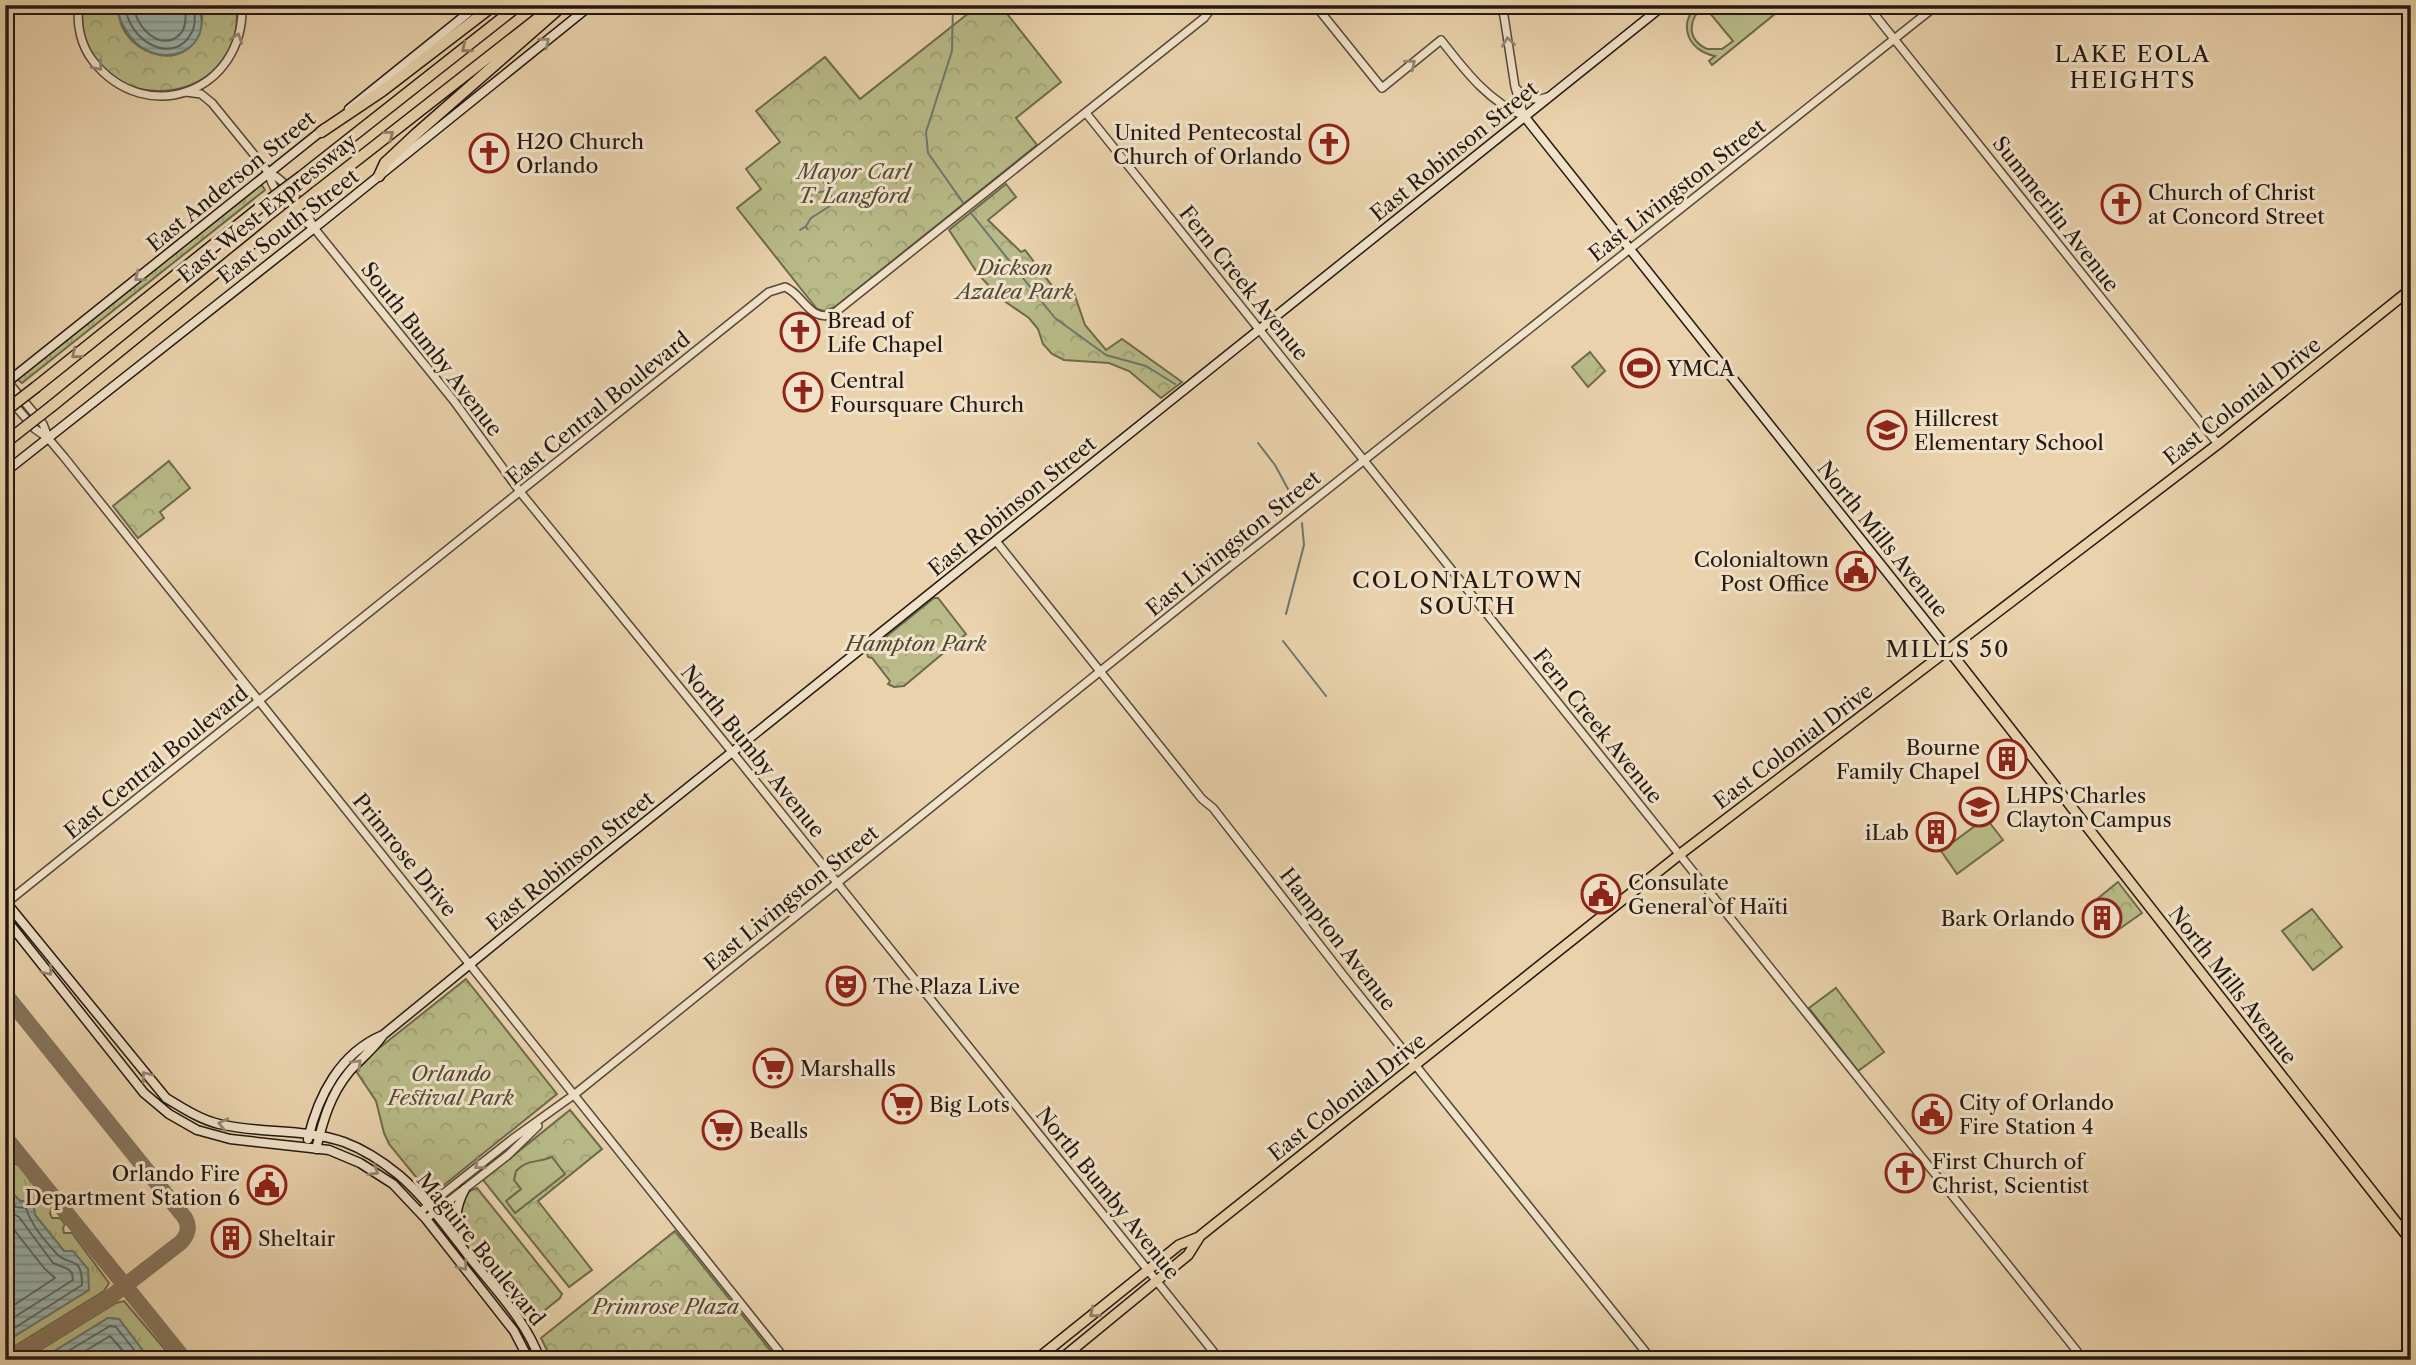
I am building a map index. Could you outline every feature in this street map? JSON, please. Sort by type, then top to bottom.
[{"type":"highway","points":[[320,132],[382,91],[494,5]]},
{"type":"highway","name":"East-West Expressway","points":[[5,411],[519,5]]},
{"type":"highway","name":"East-West Expressway","points":[[5,443],[277,223],[555,5]]},
{"type":"highway","points":[[379,176],[385,163],[416,134],[563,5]]},
{"type":"main road","name":"East Anderson Street","points":[[7,383],[478,5]]},
{"type":"main road","name":"East South Street","points":[[5,472],[591,5]]},
{"type":"main road","name":"East Robinson Street","points":[[311,1148],[310,1135],[326,1089],[340,1068],[367,1042],[383,1035],[1664,5]]},
{"type":"main road","name":"North Mills Avenue","points":[[1524,116],[1948,649],[2411,1241]]},
{"type":"main road","name":"East Colonial Drive","points":[[1036,1360],[1147,1269],[1179,1245],[1200,1236],[1679,855],[2218,444],[2411,289]]},
{"type":"main road","name":"Maguire Boulevard","points":[[6,902],[166,1098],[186,1111],[220,1124],[319,1136],[345,1143],[398,1174],[428,1206],[427,1215],[514,1331],[529,1360]]},
{"type":"main road","name":"Maguire Boulevard","points":[[5,918],[144,1093],[169,1114],[180,1122],[213,1135],[342,1154],[378,1174],[393,1184],[463,1249],[527,1331],[540,1360]]},
{"type":"main road","name":"East Robinson Street","points":[[311,1148],[319,1136],[328,1105],[338,1086],[359,1061],[373,1050],[383,1035]]},
{"type":"main road","points":[[463,1249],[456,1217],[465,1189]]},
{"type":"main road","name":"East Colonial Drive","points":[[1060,1360],[1188,1255],[1200,1236]]},
{"type":"street","points":[[79,5],[78,16],[85,47],[102,72],[136,93],[153,96],[186,92],[210,79],[222,68],[234,47],[241,25],[242,5]]},
{"type":"street","name":"East Central Boulevard","points":[[6,902],[769,292],[785,287],[791,289],[815,314],[833,314],[1204,18],[1214,5]]},
{"type":"street","name":"North Mills Avenue","points":[[1315,5],[1382,88],[1441,40],[1478,85],[1513,112],[1524,116]]},
{"type":"street","points":[[1500,5],[1515,87],[1524,116]]},
{"type":"street","name":"Summerlin Avenue","points":[[1867,5],[2218,444]]},
{"type":"street","name":"East Livingston Street","points":[[428,1206],[515,1137],[575,1094],[1363,461],[1937,5]]},
{"type":"street","points":[[210,79],[206,90],[212,103]]},
{"type":"street","points":[[1515,87],[1529,99],[1541,100],[1548,97]]},
{"type":"street","name":"South Bumby Avenue","points":[[186,92],[201,94],[212,103],[269,173],[270,182],[301,221],[314,228],[454,401],[520,493]]},
{"type":"street","name":"Fern Creek Avenue","points":[[1086,113],[2084,1360]]},
{"type":"street","name":"Primrose Drive","points":[[7,383],[43,424],[48,438]]},
{"type":"street","name":"Primrose Drive","points":[[5,394],[35,429],[48,438],[786,1360]]},
{"type":"street","name":"North Bumby Avenue","points":[[520,493],[733,753],[1220,1360]]},
{"type":"street","name":"Hampton Avenue","points":[[996,541],[1202,799],[1213,808],[1652,1360]]},
{"type":"street","name":"East Livingston Street","points":[[465,1189],[508,1155],[554,1110]]},
{"type":"street","points":[[427,1215],[465,1189]]},
{"type":"green space","points":[[83,5],[119,5],[120,21],[127,35],[139,46],[168,56],[182,52],[193,43],[202,23],[202,5],[236,5],[233,42],[216,69],[190,85],[160,91],[129,86],[103,70],[86,43]]},
{"type":"green space","name":"Mayor Carl T. Langford","points":[[979,5],[1000,5],[1061,82],[1016,118],[1037,145],[835,307],[824,311],[817,309],[737,208],[761,189],[746,169],[780,142],[756,111],[825,57],[860,99]]},
{"type":"green space","points":[[1697,5],[1786,5],[1712,65],[1709,61],[1715,56],[1698,49],[1689,36],[1687,29],[1691,13]],"holes":[[[1704,6],[1733,41],[1722,49],[1707,49],[1695,40],[1692,23]]]},
{"type":"green space","points":[[261,184],[265,190],[22,383],[17,379]]},
{"type":"green space","name":"Dickson Azalea Park","points":[[1006,184],[1016,197],[988,220],[1021,252],[1025,250],[1053,287],[1057,286],[1062,291],[1073,290],[1085,325],[1106,350],[1122,339],[1182,382],[1161,398],[1129,371],[1109,363],[1064,360],[1052,354],[1043,344],[1038,329],[1029,318],[1000,298],[978,274],[949,230]]},
{"type":"green space","points":[[1590,352],[1605,371],[1588,387],[1572,367]]},
{"type":"green space","points":[[169,461],[190,488],[160,512],[164,518],[138,538],[113,506]]},
{"type":"green space","name":"Hampton Park","points":[[934,598],[938,598],[966,634],[904,686],[894,687],[888,684],[890,681],[872,658],[868,657],[867,652]]},
{"type":"green space","points":[[1986,818],[2003,840],[1957,874],[1941,851]]},
{"type":"green space","points":[[2118,882],[2142,913],[2115,932],[2091,904]]},
{"type":"green space","points":[[2312,909],[2342,947],[2313,970],[2282,931]]},
{"type":"green space","name":"Orlando Festival Park","points":[[466,979],[557,1094],[434,1193],[429,1193],[389,1144],[376,1101],[354,1068]]},
{"type":"green space","points":[[1836,988],[1884,1052],[1858,1071],[1809,1008]]},
{"type":"green space","points":[[570,1110],[602,1149],[538,1201],[592,1270],[569,1287],[483,1180]]},
{"type":"green space","points":[[552,1157],[565,1174],[515,1213],[506,1201],[521,1189],[514,1180],[516,1171],[529,1163]]},
{"type":"green space","points":[[11,1161],[19,1166],[52,1208],[52,1218],[60,1218],[65,1224],[64,1233],[72,1233],[109,1283],[104,1291],[5,1352],[5,1342],[89,1290],[69,1252],[64,1251],[35,1215],[33,1202],[20,1201],[5,1186],[5,1162]]},
{"type":"green space","points":[[477,1188],[562,1294],[530,1322],[526,1323],[465,1247],[458,1217],[467,1192]]},
{"type":"green space","name":"Primrose Plaza","points":[[675,1231],[778,1360],[552,1360],[541,1338]]},
{"type":"green space","points":[[124,1301],[174,1360],[150,1360],[119,1319],[108,1318],[40,1360],[24,1360],[116,1303]]},
{"type":"water","points":[[119,5],[202,5],[207,11],[200,12],[201,27],[190,47],[179,53],[166,55],[141,47],[130,36],[120,18]]},
{"type":"water","points":[[5,1186],[20,1201],[33,1202],[35,1215],[64,1251],[73,1251],[88,1269],[89,1290],[5,1342]]},
{"type":"water","points":[[108,1318],[119,1319],[150,1360],[40,1360]]},
{"type":"waterway","points":[[953,5],[952,51],[926,132],[928,153],[964,204]]},
{"type":"waterway","points":[[807,229],[811,218],[830,206],[829,203],[833,199],[823,180],[830,176]]},
{"type":"waterway","points":[[804,195],[826,191]]},
{"type":"waterway","points":[[971,213],[1055,318],[1106,355],[1146,366],[1175,384]]},
{"type":"waterway","points":[[800,230],[806,226]]},
{"type":"waterway","points":[[1258,443],[1275,465],[1296,504]]},
{"type":"waterway","points":[[1286,614],[1304,545],[1302,523]]},
{"type":"waterway","points":[[1283,641],[1326,696]]},
{"type":"taxiway","points":[[5,994],[185,1218],[188,1228],[180,1243],[109,1298],[9,1360]]},
{"type":"taxiway","points":[[5,1137],[185,1360]]},
{"type":"place","name":"United Pentecostal Church of Orlando","points":[[1329,144]]},
{"type":"place","name":"H2O Church Orlando","points":[[489,153]]},
{"type":"place","name":"Church of Christ at Concord Street","points":[[2121,204]]},
{"type":"place","name":"Bread of Life Chapel","points":[[800,332]]},
{"type":"place","name":"YMCA","points":[[1640,368]]},
{"type":"place","name":"Central Foursquare Church","points":[[803,392]]},
{"type":"place","name":"Hillcrest Elementary School","points":[[1887,430]]},
{"type":"place","name":"Colonialtown Post Office","points":[[1856,571]]},
{"type":"place","name":"Bourne Family Chapel","points":[[2007,759]]},
{"type":"place","name":"LHPS Charles Clayton Campus","points":[[1979,807]]},
{"type":"place","name":"iLab","points":[[1936,832]]},
{"type":"place","name":"Consulate General of Haïti","points":[[1601,894]]},
{"type":"place","name":"Bark Orlando","points":[[2102,918]]},
{"type":"place","name":"The Plaza Live","points":[[846,986]]},
{"type":"place","name":"Marshalls","points":[[773,1068]]},
{"type":"place","name":"Big Lots","points":[[902,1104]]},
{"type":"place","name":"City of Orlando Fire Station 4","points":[[1932,1114]]},
{"type":"place","name":"Bealls","points":[[722,1130]]},
{"type":"place","name":"First Church of Christ, Scientist","points":[[1905,1173]]},
{"type":"place","name":"Orlando Fire Department Station 6","points":[[267,1185]]},
{"type":"place","name":"Sheltair","points":[[231,1238]]},
{"type":"district","name":"LAKE EOLA HEIGHTS","points":[[2133,67]]},
{"type":"district","name":"COLONIALTOWN SOUTH","points":[[1468,593]]},
{"type":"district","name":"MILLS 50","points":[[1948,649]]}]
